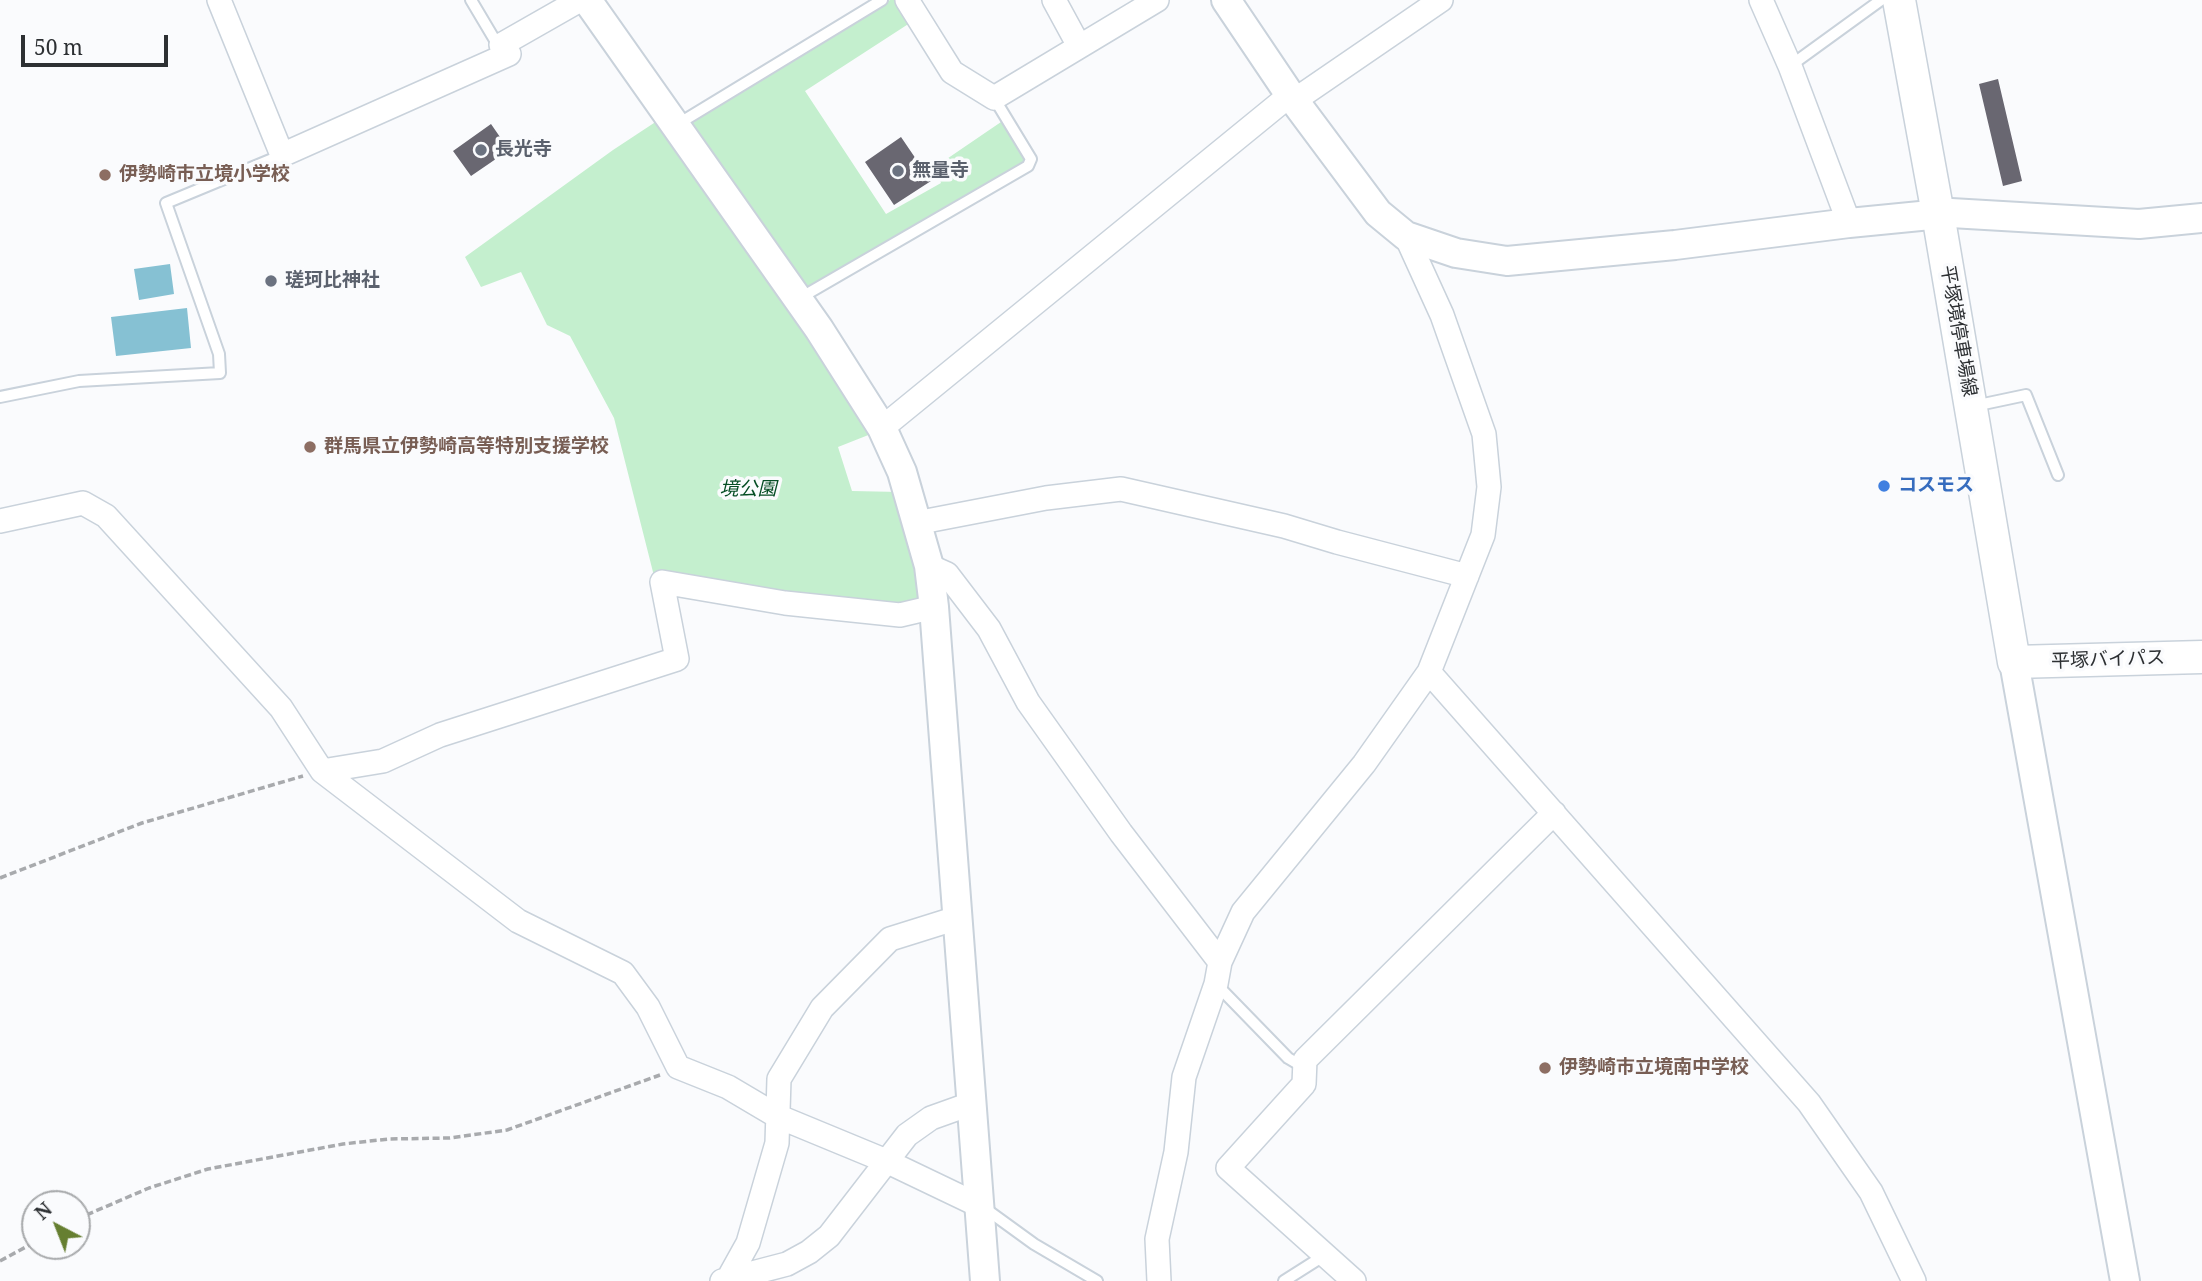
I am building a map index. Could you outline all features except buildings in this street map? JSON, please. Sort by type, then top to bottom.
[{"type":"main road","name":"平塚境停車場線","points":[[1899,0],[2014,662]]},
{"type":"main road","name":"平塚バイパス","points":[[2014,662],[2202,657]]},
{"type":"street","points":[[219,0],[282,155],[509,54],[501,45],[580,0]]},
{"type":"street","points":[[587,0],[798,300],[882,428],[902,472],[929,566],[934,607],[985,1281]]},
{"type":"street","points":[[907,0],[952,72],[994,98],[1157,0]]},
{"type":"street","points":[[1054,0],[1079,46]]},
{"type":"street","points":[[1226,0],[1292,97],[1378,213],[1406,236],[1456,253],[1507,261],[1675,246],[1849,223],[1951,213],[2139,225],[2202,218]]},
{"type":"street","points":[[882,428],[1292,97],[1441,0]]},
{"type":"street","points":[[1761,0],[1790,66],[1849,223]]},
{"type":"street","points":[[1159,1281],[1157,1239],[1176,1152],[1184,1077],[1218,973],[1243,912],[1364,764],[1429,671],[1483,536],[1489,487],[1484,434],[1442,315],[1406,236]]},
{"type":"street","points":[[916,523],[1046,498],[1121,489],[1284,526],[1467,576]]},
{"type":"street","points":[[2,514],[83,503],[106,516],[281,708],[321,771],[518,921],[623,973],[649,1007],[678,1067],[728,1087],[777,1116],[886,1161],[980,1206]]},
{"type":"street","points":[[929,566],[947,574],[989,629],[1028,702],[1218,973]]},
{"type":"street","points":[[321,771],[383,761],[440,735],[677,659],[662,582],[785,603],[900,615],[934,607]]},
{"type":"street","points":[[2014,662],[2125,1281]]},
{"type":"street","points":[[1429,671],[1809,1103],[1871,1192],[1914,1281]]},
{"type":"street","points":[[1354,1281],[1228,1168],[1304,1084],[1305,1060],[1554,813]]},
{"type":"street","points":[[725,1280],[748,1243],[777,1143],[779,1079],[822,1008],[890,939],[957,918]]},
{"type":"street","points":[[725,1280],[787,1264],[809,1252],[829,1236],[907,1135],[931,1118],[973,1103]]},
{"type":"lane","points":[[471,0],[496,42],[501,45]]},
{"type":"lane","points":[[675,125],[882,0]]},
{"type":"lane","points":[[1790,66],[1881,0]]},
{"type":"lane","points":[[798,300],[1028,166],[1031,159],[994,98]]},
{"type":"lane","points":[[0,397],[79,381],[220,373],[219,355],[166,203],[282,155]]},
{"type":"lane","points":[[1971,407],[2026,395],[2058,475]]},
{"type":"lane","points":[[1218,973],[1287,1058],[1306,1068]]},
{"type":"lane","points":[[980,1206],[1034,1244],[1097,1281]]},
{"type":"lane","points":[[1284,1281],[1325,1255]]},
{"type":"path","points":[[0,878],[142,823],[321,771]]},
{"type":"path","points":[[91,1213],[149,1188],[208,1169],[342,1144],[389,1139],[450,1138],[507,1130],[678,1067]]},
{"type":"path","points":[[0,1261],[21,1250]]},
{"type":"green space","points":[[890,0],[902,0],[913,21],[805,91],[886,214],[941,183],[935,167],[1001,122],[1025,160],[1023,165],[805,291],[686,126]]},
{"type":"green space","name":"境公園","points":[[657,121],[876,432],[838,447],[852,491],[900,492],[924,595],[894,607],[654,576],[614,418],[570,336],[547,325],[521,272],[481,287],[465,257]]},
{"type":"water","points":[[170,264],[174,294],[139,300],[134,269]]},
{"type":"water","points":[[187,308],[191,348],[116,356],[111,317]]},
{"type":"place","name":"長光寺","points":[[481,150]]},
{"type":"place","name":"無量寺","points":[[898,171]]},
{"type":"place","name":"伊勢崎市立境小学校","points":[[105,175]]},
{"type":"place","name":"瑳珂比神社","points":[[271,281]]},
{"type":"place","name":"群馬県立伊勢崎高等特別支援学校","points":[[310,447]]},
{"type":"place","name":"コスモス","points":[[1884,486]]},
{"type":"place","name":"伊勢崎市立境南中学校","points":[[1545,1068]]}]
